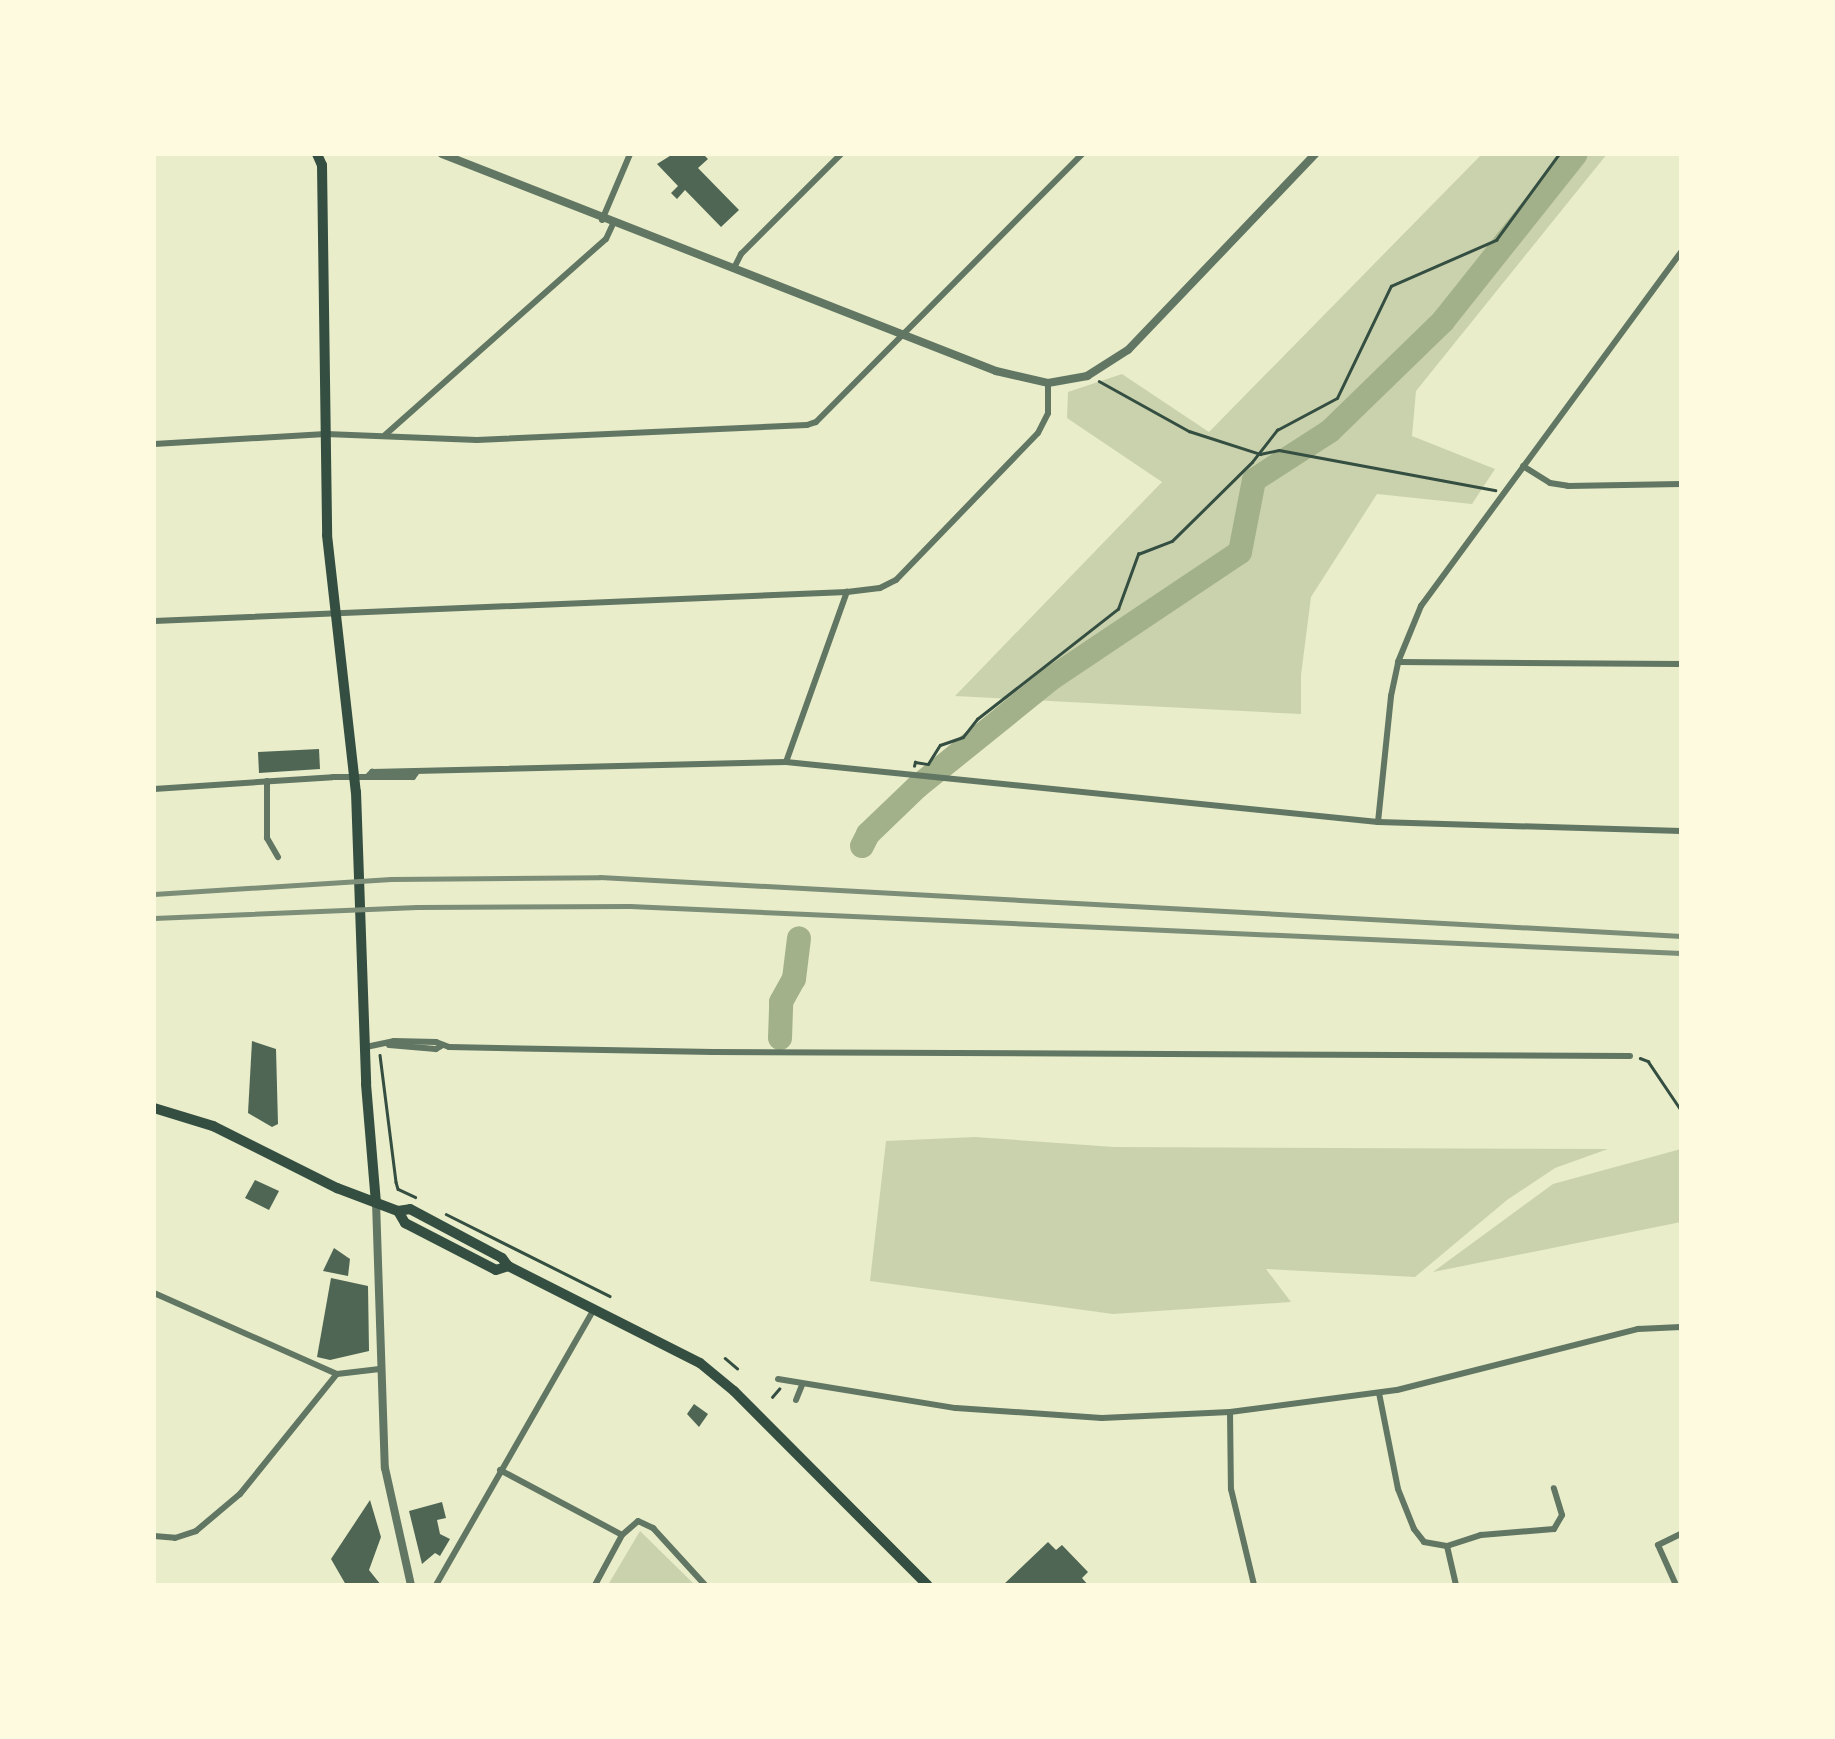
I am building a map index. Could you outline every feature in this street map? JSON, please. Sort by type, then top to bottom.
[{"type":"main road","points":[[317,154],[323,165]]},
{"type":"main road","points":[[328,154],[323,165],[327,535],[355,776],[366,1047],[376,1202]]},
{"type":"main road","points":[[154,1108],[213,1126],[330,1185],[398,1211],[410,1209],[508,1266],[700,1363],[734,1391],[927,1585]]},
{"type":"main road","points":[[398,1211],[405,1223],[496,1270],[508,1266]]},
{"type":"street","points":[[442,154],[602,220],[734,268],[996,371],[1048,383],[1087,376],[1128,351],[1315,154]]},
{"type":"street","points":[[602,220],[629,154]]},
{"type":"street","points":[[734,268],[741,254],[841,154]]},
{"type":"street","points":[[154,444],[326,434],[477,440],[807,425],[816,422],[1082,154]]},
{"type":"street","points":[[385,435],[606,239],[613,224]]},
{"type":"street","points":[[1377,822],[1398,662],[1421,606],[1681,252]]},
{"type":"street","points":[[154,621],[848,592],[880,588],[896,580],[1038,433],[1048,413],[1048,383]]},
{"type":"street","points":[[1523,466],[1550,483],[1568,486],[1681,484]]},
{"type":"street","points":[[786,762],[848,592]]},
{"type":"street","points":[[1398,662],[1681,664]]},
{"type":"street","points":[[154,789],[355,776],[413,777],[416,773],[786,762],[913,771],[945,778],[1377,822],[1681,831]]},
{"type":"street","points":[[267,781],[267,838],[278,857]]},
{"type":"street","points":[[366,1047],[389,1045],[394,1041],[436,1042],[441,1046],[713,1052],[1630,1056]]},
{"type":"street","points":[[376,1202],[386,1485],[411,1585]]},
{"type":"street","points":[[154,1293],[337,1374],[380,1369]]},
{"type":"street","points":[[436,1585],[499,1470],[594,1309]]},
{"type":"street","points":[[778,1379],[956,1408],[1102,1418],[1230,1412],[1379,1393],[1457,1378],[1638,1329],[1681,1327]]},
{"type":"street","points":[[154,1536],[175,1538],[196,1531],[240,1494],[337,1374]]},
{"type":"street","points":[[796,1400],[802,1385]]},
{"type":"street","points":[[1379,1393],[1409,1518],[1424,1542],[1447,1546],[1481,1535],[1554,1529],[1562,1515],[1554,1488]]},
{"type":"street","points":[[1230,1412],[1231,1489],[1254,1585]]},
{"type":"street","points":[[499,1470],[622,1535]]},
{"type":"street","points":[[595,1585],[622,1535],[638,1521],[653,1528],[705,1585]]},
{"type":"street","points":[[1675,1585],[1658,1545],[1681,1534]]},
{"type":"street","points":[[1447,1546],[1456,1585]]},
{"type":"path","points":[[913,771],[915,762],[928,764],[940,745],[963,737],[976,719],[1118,609],[1138,554],[1172,541],[1260,454],[1277,430],[1337,398],[1391,286],[1496,240],[1559,154]]},
{"type":"path","points":[[1087,376],[1189,431],[1260,454],[1279,450],[1296,457],[1504,491]]},
{"type":"path","points":[[380,1055],[396,1182],[398,1189],[412,1196]]},
{"type":"path","points":[[1630,1056],[1648,1061],[1681,1110]]},
{"type":"path","points":[[438,1209],[610,1296]]},
{"type":"path","points":[[584,1295],[588,1286]]},
{"type":"path","points":[[725,1358],[737,1368]]},
{"type":"path","points":[[772,1397],[776,1392]]},
{"type":"green space","points":[[1482,154],[1607,154],[1416,391],[1412,436],[1495,469],[1472,504],[1377,494],[1311,597],[1301,675],[1301,714],[955,696],[1162,482],[1067,418],[1068,392],[1122,374],[1209,432]]},
{"type":"green space","points":[[975,1137],[1114,1147],[1608,1149],[1555,1168],[1507,1200],[1415,1277],[1266,1269],[1291,1302],[1113,1314],[870,1281],[886,1141]]},
{"type":"green space","points":[[1681,1149],[1681,1222],[1433,1272],[1553,1184]]},
{"type":"green space","points":[[640,1531],[695,1585],[608,1585]]},
{"type":"building","points":[[673,154],[703,154],[708,159],[698,168],[739,210],[721,227],[685,190],[677,199],[671,193],[678,186],[657,164]]},
{"type":"building","points":[[319,749],[320,769],[259,773],[258,752]]},
{"type":"building","points":[[252,1041],[276,1049],[278,1124],[272,1127],[248,1113]]},
{"type":"building","points":[[255,1180],[279,1191],[269,1210],[245,1198]]},
{"type":"building","points":[[334,1248],[350,1259],[348,1276],[323,1271]]},
{"type":"building","points":[[331,1278],[368,1286],[369,1351],[330,1360],[317,1357]]},
{"type":"building","points":[[694,1404],[708,1414],[699,1427],[687,1414]]},
{"type":"building","points":[[370,1500],[381,1537],[369,1570],[381,1585],[346,1585],[331,1559]]},
{"type":"building","points":[[442,1502],[446,1518],[437,1520],[440,1534],[450,1539],[440,1556],[435,1553],[422,1564],[409,1511]]},
{"type":"building","points":[[1048,1542],[1056,1550],[1062,1545],[1088,1572],[1082,1578],[1088,1585],[1003,1585]]},
{"type":"waterway","points":[[862,846],[868,834],[917,787],[1052,678],[1240,552],[1254,480],[1330,431],[1443,321],[1576,154]]},
{"type":"waterway","points":[[780,1038],[781,1002],[794,979],[799,938]]},
{"type":"railway","points":[[154,894],[391,879],[600,877],[1681,936]]},
{"type":"railway","points":[[154,918],[417,907],[630,906],[1681,953]]}]
